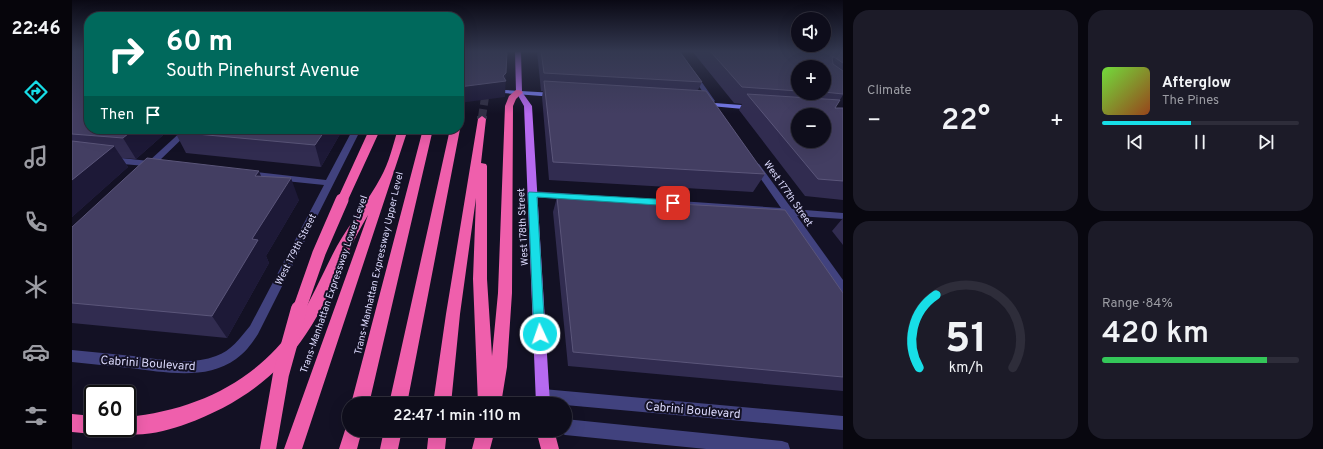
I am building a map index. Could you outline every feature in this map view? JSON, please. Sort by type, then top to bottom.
[{"type":"highway","points":[[493,397],[501,348],[504,304],[510,103],[512,98],[519,92]]},
{"type":"highway","points":[[443,397],[453,314],[482,119],[480,279],[487,397]]},
{"type":"highway","points":[[268,449],[271,419],[281,374],[300,305],[325,240],[373,134]]},
{"type":"highway","name":"Trans-Manhattan Expressway Lower Level","points":[[292,449],[401,134]]},
{"type":"highway","name":"Trans-Manhattan Expressway Upper Level","points":[[362,397],[427,134]]},
{"type":"highway","points":[[399,397],[454,134]]},
{"type":"highway","points":[[136,425],[161,421],[201,409],[246,384],[271,364],[287,348],[303,325],[350,235],[387,176]]},
{"type":"highway","points":[[72,423],[84,424]]},
{"type":"highway","points":[[348,449],[351,437]]},
{"type":"highway","points":[[389,449],[391,437]]},
{"type":"highway","points":[[436,449],[437,437]]},
{"type":"highway","points":[[481,449],[484,437]]},
{"type":"highway","points":[[490,437],[491,449]]},
{"type":"highway","points":[[542,449],[544,437]]},
{"type":"highway","points":[[547,437],[550,449]]},
{"type":"main road","name":"West 178th Street","points":[[519,72],[519,92],[528,106],[543,397]]},
{"type":"main road","points":[[505,92],[560,95]]},
{"type":"main road","points":[[691,104],[759,108]]},
{"type":"street","points":[[691,72],[720,115]]},
{"type":"street","points":[[140,175],[183,134]]},
{"type":"street","name":"West 179th Street","points":[[223,360],[243,345],[254,330],[354,134]]},
{"type":"street","points":[[104,160],[167,166]]},
{"type":"street","name":"West 177th Street","points":[[752,160],[843,289]]},
{"type":"street","points":[[239,173],[329,183]]},
{"type":"street","points":[[532,194],[843,216]]},
{"type":"street","name":"Cabrini Boulevard","points":[[72,356],[192,368],[223,360]]},
{"type":"street","name":"Cabrini Boulevard","points":[[572,402],[843,424]]},
{"type":"street","points":[[572,428],[782,449]]},
{"type":"building","points":[[72,72],[84,72],[84,134],[128,134],[123,138],[72,134]]},
{"type":"building","points":[[464,72],[506,72],[503,76],[506,81],[464,86]]},
{"type":"building","points":[[695,72],[702,82],[544,73]]},
{"type":"building","points":[[729,72],[791,72],[791,90],[742,87]]},
{"type":"building","points":[[831,72],[843,72],[843,94],[831,93]]},
{"type":"building","points":[[544,81],[706,91],[765,174],[553,162]]},
{"type":"building","points":[[747,94],[791,97],[791,100],[840,100],[835,108],[843,108],[843,181],[818,179],[792,148],[831,148],[831,108],[791,108],[791,147]]},
{"type":"building","points":[[197,134],[323,134],[315,145]]},
{"type":"building","points":[[72,141],[114,146],[72,180]]},
{"type":"building","points":[[147,158],[259,171],[255,176],[291,178],[252,239],[258,240],[212,316],[72,303],[72,227]]},
{"type":"building","points":[[557,197],[785,210],[843,293],[843,377],[573,352]]},
{"type":"tunnel","points":[[482,117],[487,84]]},
{"type":"route","points":[[540,334],[532,194],[673,203]]}]
